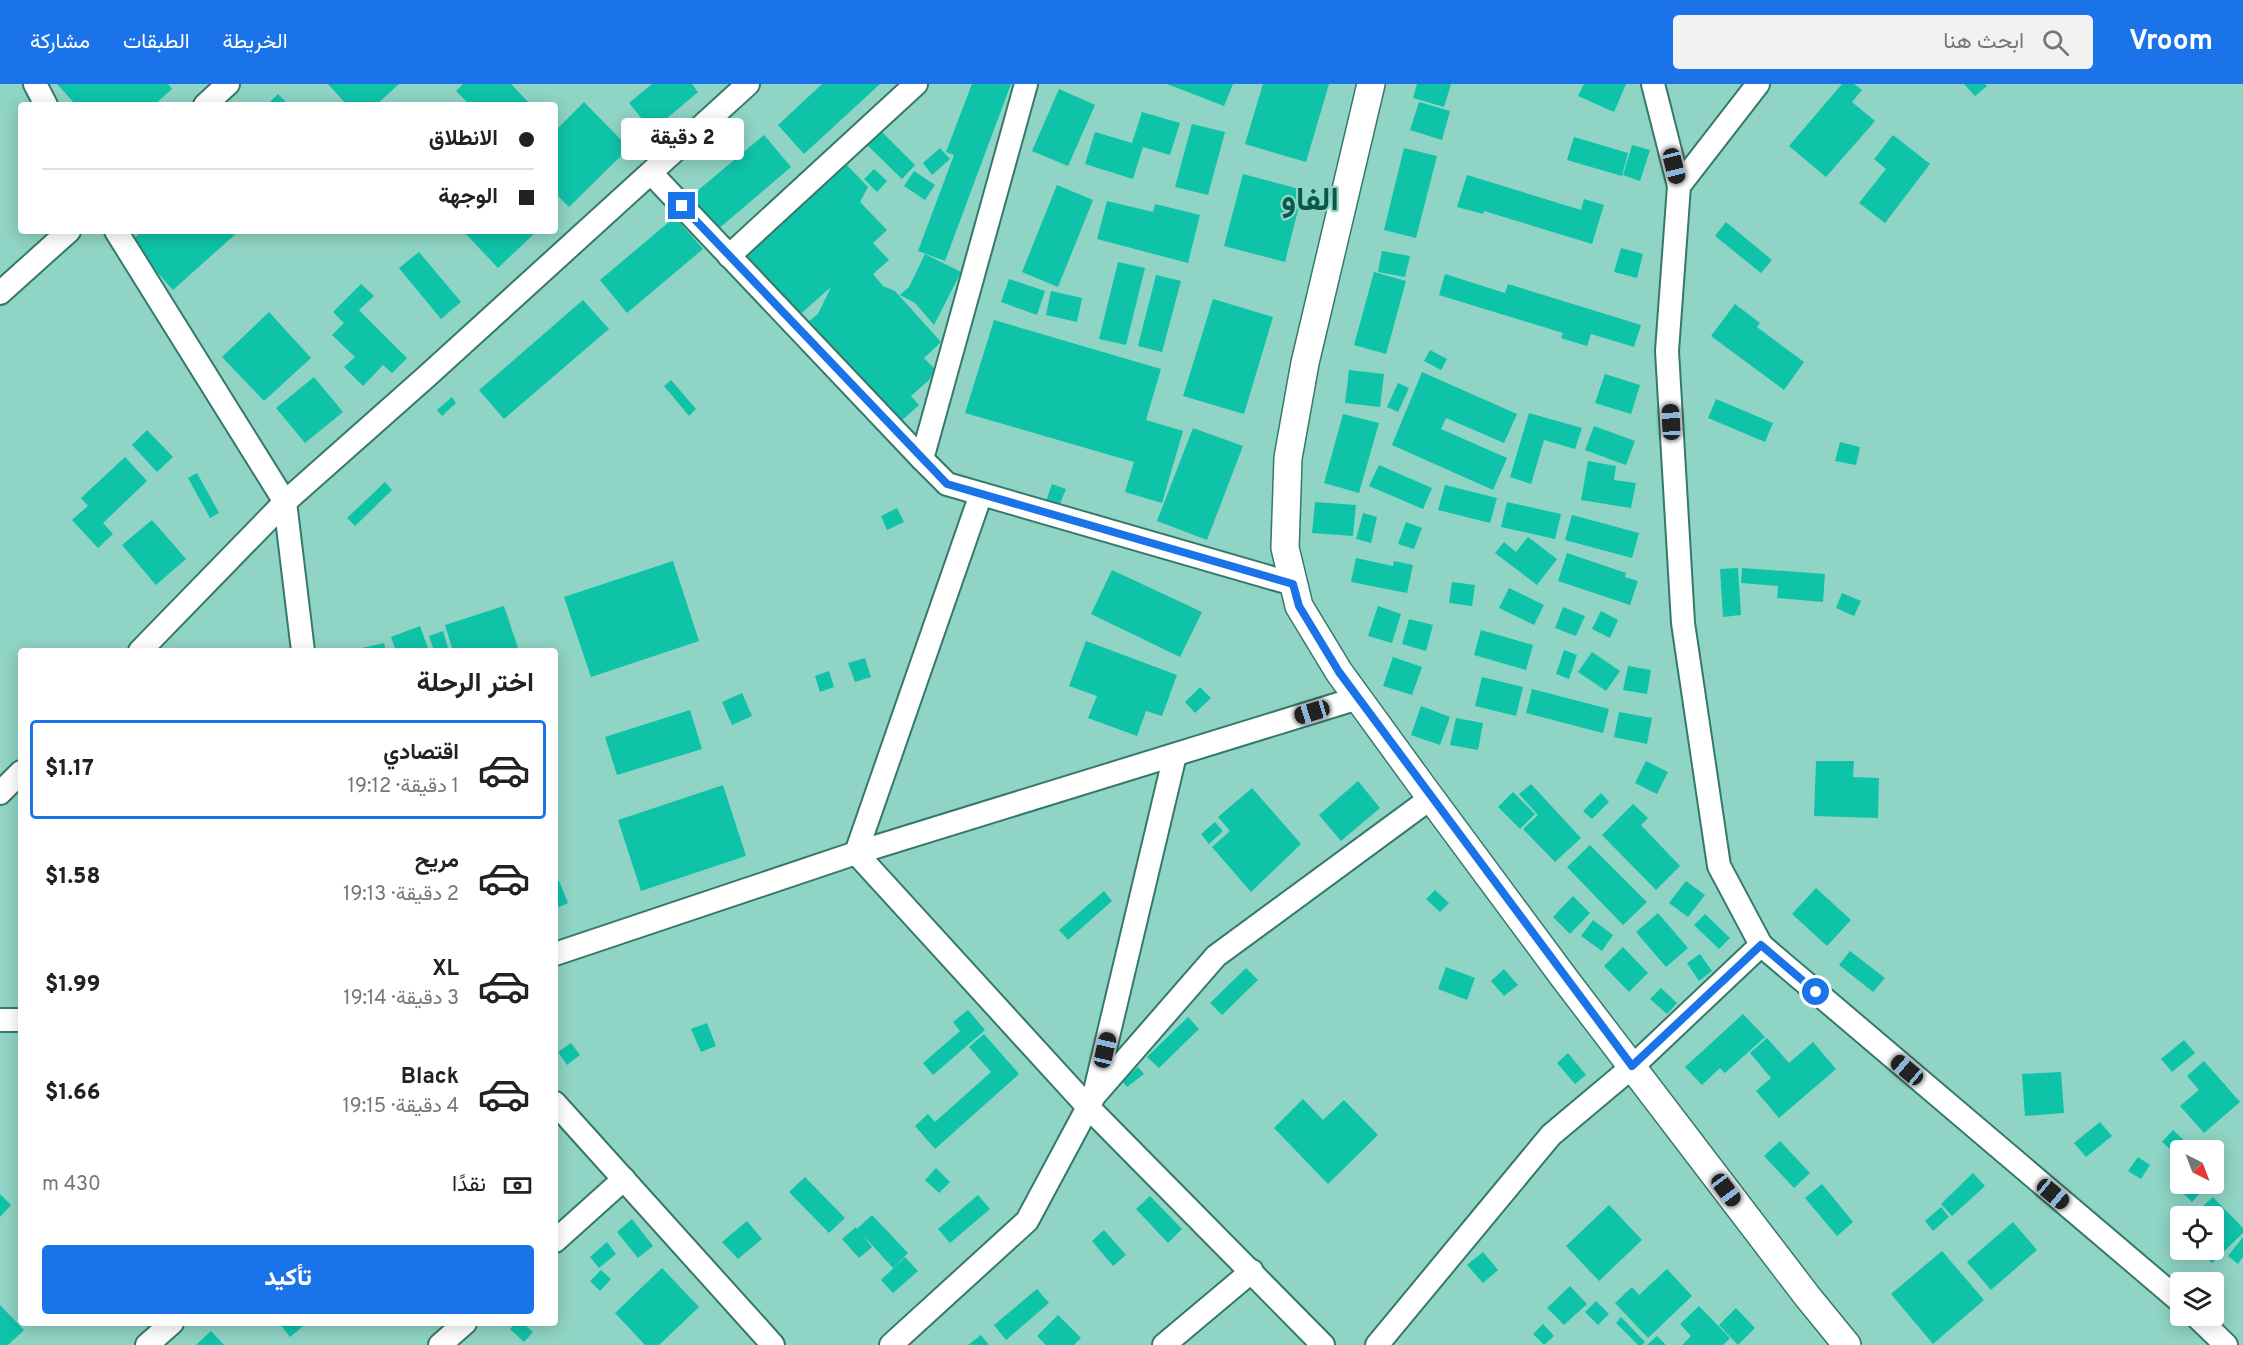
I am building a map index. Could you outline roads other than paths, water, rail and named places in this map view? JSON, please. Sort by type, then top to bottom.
[{"type":"street","points":[[35,84],[44,102]]},
{"type":"street","points":[[208,102],[228,84]]},
{"type":"street","points":[[143,648],[285,502],[748,84]]},
{"type":"street","points":[[729,256],[916,84]]},
{"type":"street","points":[[922,459],[1026,84]]},
{"type":"street","points":[[1371,84],[1305,363],[1288,458],[1284,548],[1299,606],[1339,672],[1431,798],[1632,1066],[1847,1345]]},
{"type":"street","points":[[1653,84],[1679,186],[1667,351],[1683,623],[1719,866],[1761,945],[2170,1293]]},
{"type":"street","points":[[1679,186],[1758,84]]},
{"type":"street","points":[[651,173],[947,484],[1293,584]]},
{"type":"street","points":[[0,293],[66,234]]},
{"type":"street","points":[[118,234],[285,502],[303,648]]},
{"type":"street","points":[[856,853],[981,494]]},
{"type":"street","points":[[558,953],[856,853],[1358,698]]},
{"type":"street","points":[[1091,1101],[1175,755]]},
{"type":"street","points":[[0,793],[18,775]]},
{"type":"street","points":[[891,1345],[1027,1221],[1091,1101],[1216,956],[1431,798]]},
{"type":"street","points":[[856,853],[1323,1345]]},
{"type":"street","points":[[1377,1345],[1551,1135],[1632,1066],[1761,945]]},
{"type":"street","points":[[0,1020],[18,1020]]},
{"type":"street","points":[[558,1106],[773,1345]]},
{"type":"street","points":[[558,1238],[624,1179]]},
{"type":"street","points":[[1164,1345],[1252,1271]]},
{"type":"street","points":[[147,1345],[169,1326]]},
{"type":"street","points":[[440,1345],[462,1326]]},
{"type":"street","points":[[2206,1326],[2226,1345]]},
{"type":"district","name":"الفاو","points":[[1310,202]]}]
